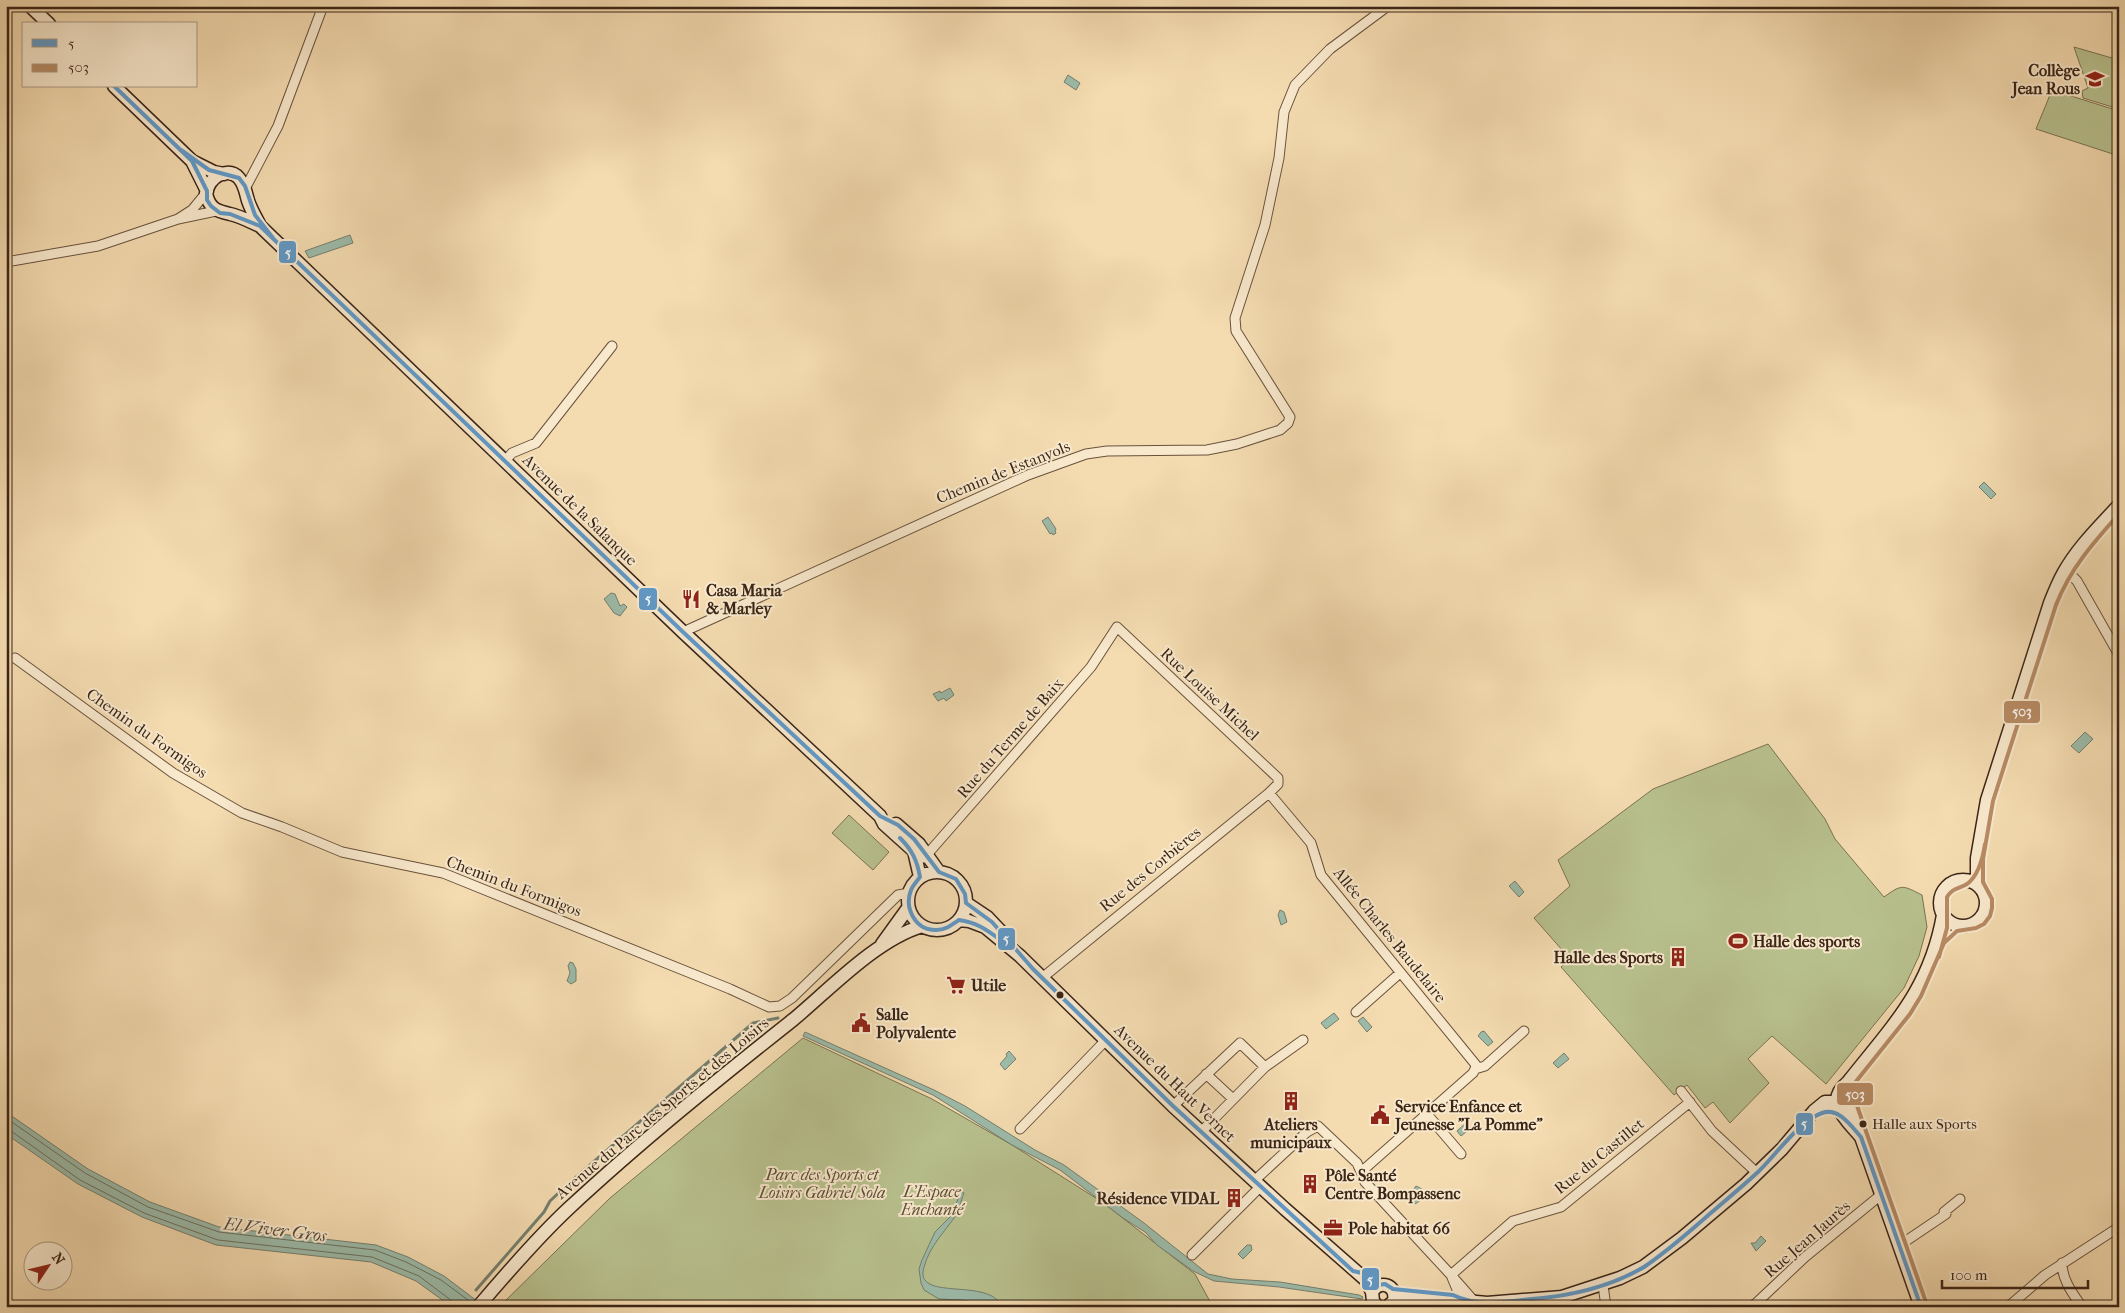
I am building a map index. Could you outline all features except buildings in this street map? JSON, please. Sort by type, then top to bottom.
[{"type":"main road","points":[[30,6],[47,22]]},
{"type":"main road","points":[[116,88],[192,161],[214,172],[228,174],[242,181],[260,226]]},
{"type":"main road","points":[[192,161],[207,192],[208,200],[216,211],[230,214],[260,226]]},
{"type":"main road","points":[[207,192],[212,179],[228,174]]},
{"type":"main road","points":[[230,214],[241,208],[246,192]]},
{"type":"main road","name":"Avenue de la Salanque","points":[[260,226],[683,632],[880,816]]},
{"type":"main road","points":[[1977,884],[1977,858],[1987,800],[2050,603],[2066,570],[2092,534],[2119,505]]},
{"type":"main road","points":[[880,816],[888,819],[903,830],[928,854],[939,872]]},
{"type":"main road","points":[[880,816],[884,824],[914,851],[920,877]]},
{"type":"main road","points":[[1963,879],[1977,858]]},
{"type":"main road","points":[[939,872],[948,874],[961,885],[966,903],[959,920],[952,927],[940,931],[922,926],[916,922],[908,908],[909,893],[913,884],[920,877],[929,873],[939,872]]},
{"type":"main road","points":[[1922,1307],[1861,1138],[1842,1107],[1848,1082],[1916,993],[1929,966],[1939,939],[1942,915],[1939,905],[1941,895],[1946,886],[1954,881],[1963,879],[1977,884],[1984,891],[1986,909],[1982,917],[1975,923],[1966,926],[1955,925],[1942,915]]},
{"type":"main road","name":"Avenue du Haut Vernet","points":[[966,903],[992,922],[1020,956]]},
{"type":"main road","name":"Avenue du Parc des Sports et des Loisirs","points":[[879,947],[908,908]]},
{"type":"main road","name":"Avenue du Haut Vernet","points":[[959,920],[969,921],[985,927],[1020,956],[1173,1106],[1257,1184],[1353,1271],[1362,1273],[1375,1301]]},
{"type":"main road","points":[[1939,939],[1955,925]]},
{"type":"main road","name":"Avenue du Parc des Sports et des Loisirs","points":[[478,1307],[567,1210],[728,1070],[879,947],[909,930],[922,926]]},
{"type":"main road","name":"Avenue du Haut Vernet","points":[[1375,1301],[1384,1284],[1391,1298],[1453,1295],[1468,1301],[1486,1303],[1562,1297],[1603,1285],[1643,1267],[1682,1238],[1758,1173],[1814,1111],[1825,1102],[1842,1107]]},
{"type":"main road","points":[[1806,1122],[1828,1108],[1842,1107]]},
{"type":"street","points":[[246,192],[259,161],[278,126],[323,6]]},
{"type":"street","name":"Chemin de Estanyols","points":[[683,632],[1028,475],[1086,454],[1107,451],[1207,450],[1280,430],[1288,423],[1290,417],[1236,331],[1235,318],[1265,225],[1279,158],[1284,112],[1295,85],[1330,48],[1388,6]]},
{"type":"street","points":[[228,174],[246,171],[259,161]]},
{"type":"street","points":[[178,219],[192,210],[207,192]]},
{"type":"street","points":[[6,262],[98,246],[178,219],[216,211]]},
{"type":"street","points":[[505,461],[512,453],[536,443],[612,346]]},
{"type":"street","points":[[2066,570],[2078,581],[2119,656]]},
{"type":"street","name":"Rue Louise Michel","points":[[1117,627],[1278,778],[1278,784]]},
{"type":"street","name":"Rue du Terme de Baix","points":[[918,863],[928,854],[1091,667],[1117,627]]},
{"type":"street","name":"Chemin du Formigos","points":[[15,658],[173,773],[242,813],[342,852],[443,873],[769,1007],[780,1006],[792,998],[898,895],[909,893]]},
{"type":"street","name":"Rue des Corbières","points":[[1042,978],[1278,784]]},
{"type":"street","name":"Allée Charles Baudelaire","points":[[1269,793],[1311,843],[1321,875],[1476,1065],[1476,1069]]},
{"type":"street","points":[[1356,1012],[1400,973]]},
{"type":"street","points":[[1361,1172],[1426,1113],[1474,1073],[1476,1069],[1485,1066],[1524,1031]]},
{"type":"street","points":[[1020,1129],[1106,1039]]},
{"type":"street","points":[[1201,1132],[1265,1067],[1303,1040]]},
{"type":"street","points":[[1173,1106],[1240,1043],[1265,1067]]},
{"type":"street","points":[[1206,1074],[1234,1099]]},
{"type":"street","points":[[1681,1091],[1712,1131],[1758,1173]]},
{"type":"street","name":"Rue du Castillet","points":[[1451,1275],[1513,1221],[1560,1207],[1690,1102]]},
{"type":"street","points":[[1426,1113],[1462,1154]]},
{"type":"street","points":[[1192,1255],[1307,1132],[1318,1126],[1357,1163],[1365,1182],[1451,1275],[1468,1301]]},
{"type":"street","name":"Rue Jean Jaurès","points":[[1752,1307],[1805,1257],[1882,1194]]},
{"type":"street","points":[[1900,1245],[1946,1214],[1944,1212],[1960,1198]]},
{"type":"street","points":[[2008,1307],[2026,1289],[2062,1263],[2119,1227]]},
{"type":"street","points":[[2062,1263],[2062,1271],[2066,1282],[2082,1307]]},
{"type":"street","points":[[1603,1285],[1606,1307]]},
{"type":"green space","points":[[2074,47],[2119,60],[2119,109],[2083,98],[2082,91],[2088,88]]},
{"type":"green space","points":[[2052,90],[2119,111],[2119,156],[2036,129]]},
{"type":"green space","name":"Halle des sports","points":[[1768,744],[1825,819],[1835,839],[1884,897],[1902,887],[1922,895],[1927,927],[1919,956],[1904,988],[1826,1084],[1772,1036],[1748,1059],[1769,1083],[1730,1123],[1713,1102],[1705,1108],[1687,1085],[1674,1095],[1561,967],[1570,959],[1534,918],[1570,886],[1558,860],[1653,789]]},
{"type":"green space","points":[[849,815],[889,852],[873,870],[832,833]]},
{"type":"green space","name":"Parc des Sports et Loisirs Gabriel Sola","points":[[803,1038],[932,1099],[1012,1145],[1102,1202],[1195,1274],[1213,1307],[499,1307],[610,1198]]},
{"type":"water","points":[[1068,75],[1080,83],[1076,90],[1064,82]]},
{"type":"water","points":[[350,235],[353,243],[309,258],[305,251]]},
{"type":"water","points":[[1984,482],[1996,494],[1991,499],[1979,487]]},
{"type":"water","points":[[1048,517],[1056,529],[1056,533],[1053,535],[1052,533],[1050,534],[1042,521]]},
{"type":"water","points":[[611,593],[615,594],[620,606],[624,604],[627,607],[620,616],[614,613],[604,599]]},
{"type":"water","points":[[950,688],[954,695],[946,701],[944,698],[938,701],[933,694],[940,691],[941,693]]},
{"type":"water","points":[[2085,732],[2093,739],[2079,753],[2071,746]]},
{"type":"water","points":[[1515,881],[1524,892],[1519,897],[1509,886]]},
{"type":"water","points":[[1280,910],[1284,912],[1287,922],[1281,925],[1278,915]]},
{"type":"water","points":[[570,962],[573,963],[576,969],[576,981],[571,984],[567,981],[570,973],[568,966]]},
{"type":"water","points":[[1334,1013],[1339,1019],[1326,1029],[1321,1023]]},
{"type":"water","points":[[1363,1017],[1372,1027],[1367,1032],[1358,1021]]},
{"type":"water","points":[[1484,1031],[1493,1042],[1488,1046],[1478,1036]]},
{"type":"water","points":[[805,1032],[934,1090],[965,1106],[1035,1150],[1064,1165],[1144,1223],[1208,1274],[1232,1279],[1280,1282],[1363,1297],[1362,1299],[1279,1287],[1214,1281],[1193,1271],[1157,1245],[1145,1232],[1123,1218],[1060,1170],[1012,1145],[933,1095],[803,1036]]},
{"type":"water","points":[[1009,1051],[1016,1059],[1005,1070],[1000,1064]]},
{"type":"water","points":[[1564,1053],[1569,1059],[1558,1068],[1553,1063]]},
{"type":"water","points":[[6,1112],[88,1169],[150,1202],[219,1227],[376,1245],[408,1257],[444,1276],[485,1307],[452,1307],[416,1281],[371,1262],[216,1245],[142,1217],[78,1184],[6,1134]]},
{"type":"water","points":[[1467,1122],[1471,1128],[1461,1136],[1457,1131]]},
{"type":"water","points":[[1416,1186],[1422,1189],[1418,1195],[1421,1200],[1415,1204],[1410,1195]]},
{"type":"water","points":[[961,1191],[964,1193],[957,1212],[927,1259],[924,1267],[924,1278],[930,1284],[941,1287],[983,1293],[995,1298],[1002,1307],[983,1307],[978,1303],[962,1300],[939,1299],[924,1290],[921,1283],[919,1269],[922,1260],[935,1232],[952,1215]]},
{"type":"water","points":[[1761,1236],[1766,1241],[1756,1251],[1751,1243],[1755,1243]]},
{"type":"water","points":[[1247,1245],[1251,1245],[1252,1250],[1243,1259],[1238,1254]]},
{"type":"waterway","points":[[476,1290],[544,1212],[550,1201],[566,1186],[753,1023],[778,1018]]},
{"type":"transit line","name":"5","points":[[116,88],[192,161],[207,191],[207,200],[211,206],[220,213],[230,214],[260,226],[683,632],[880,816],[898,825],[914,839],[939,872],[956,879],[965,894],[966,903],[992,922],[1033,969],[1173,1106],[1353,1271],[1362,1273],[1378,1285],[1385,1284],[1393,1289],[1453,1295],[1462,1299],[1482,1302],[1546,1298],[1604,1285],[1631,1274],[1662,1254],[1752,1177],[1805,1123],[1813,1117],[1828,1112],[1839,1115],[1861,1137],[1921,1307]]},
{"type":"transit line","name":"5","points":[[181,150],[209,170],[239,178],[245,186],[255,215],[273,238]]},
{"type":"transit line","name":"503","points":[[1927,1305],[1855,1100],[1854,1084],[1910,1014],[1921,996],[1944,943],[1957,931],[1976,928],[1984,924],[1990,916],[1992,899],[1983,882],[1983,859],[1993,801],[2056,605],[2075,568],[2119,514]]},
{"type":"transit line","name":"5","points":[[900,838],[913,856],[920,877],[912,888],[909,897],[910,910],[917,922],[927,929],[934,930],[941,930],[959,920],[970,922],[980,926],[999,939]]},
{"type":"transit line","name":"503","points":[[1939,957],[1947,928],[1947,897],[1953,890],[1971,881],[1977,871],[1985,844]]},
{"type":"place","name":"Collège Jean Rous","points":[[2095,79]]},
{"type":"place","name":"Casa Maria & Marley","points":[[691,599]]},
{"type":"place","name":"Halle des sports","points":[[1738,941]]},
{"type":"place","name":"Halle des Sports","points":[[1678,957]]},
{"type":"place","name":"Utile","points":[[956,985]]},
{"type":"place","name":"Salle Polyvalente","points":[[861,1023]]},
{"type":"place","name":"Ateliers municipaux","points":[[1291,1101]]},
{"type":"place","name":"Service Enfance et Jeunesse \"La Pomme\"","points":[[1380,1115]]},
{"type":"place","name":"Halle aux Sports","points":[[1863,1124]]},
{"type":"place","name":"Pôle Santé Centre Bompassenc","points":[[1310,1184]]},
{"type":"place","name":"Résidence VIDAL","points":[[1234,1198]]},
{"type":"place","name":"Pole habitat 66","points":[[1333,1228]]},
{"type":"park label","name":"L'Espace Enchanté","points":[[932,1200]]},
{"type":"water label","name":"El Viver Gros","points":[[275,1230]]}]
